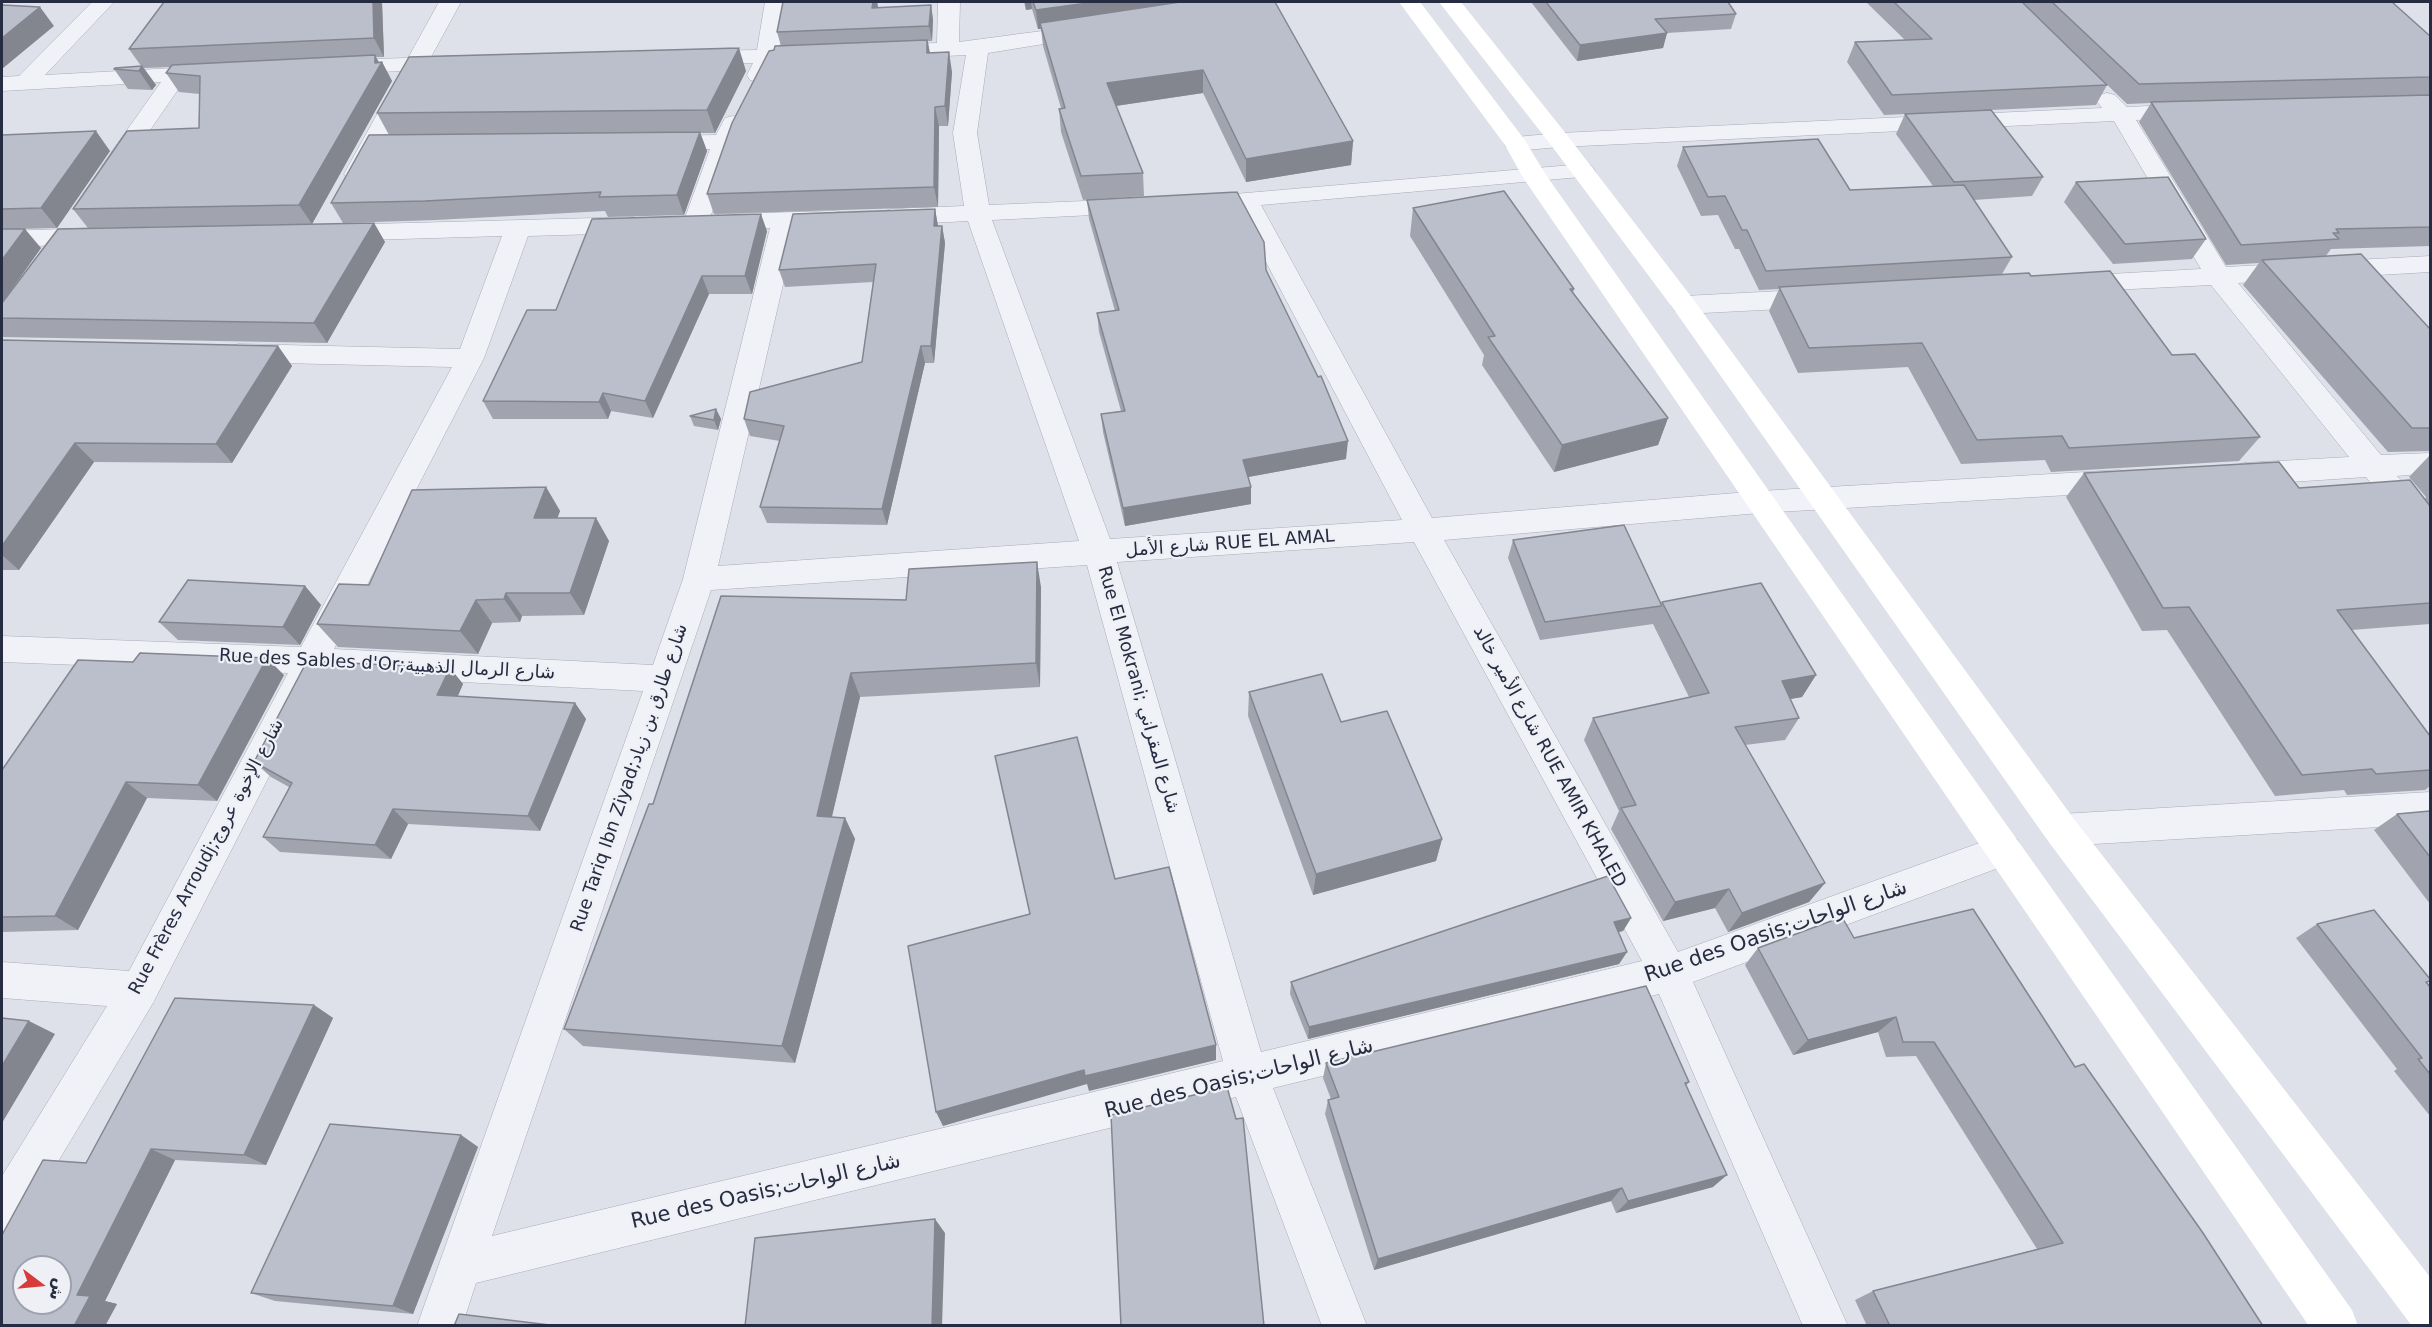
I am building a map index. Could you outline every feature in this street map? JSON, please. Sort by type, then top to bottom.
[{"type":"main road","points":[[1410,2],[1516,144],[1534,176],[1760,502],[2336,1326]]},
{"type":"main road","points":[[1450,2],[1583,171],[1684,305],[2061,830],[2430,1314]]},
{"type":"street","points":[[26,82],[103,2]]},
{"type":"street","points":[[450,2],[417,64],[384,145],[328,219],[517,230],[978,215],[1246,200],[1583,171]]},
{"type":"street","points":[[676,224],[723,142],[766,57],[776,2]]},
{"type":"street","name":"Rue El Mokrani; شارع المقراني","points":[[949,2],[963,49],[965,133],[978,215],[1099,553],[1248,1077],[1345,1326]]},
{"type":"street","points":[[869,52],[963,49],[1106,28]]},
{"type":"street","points":[[673,59],[835,54]]},
{"type":"street","points":[[314,68],[475,63]]},
{"type":"street","points":[[2,84],[234,72]]},
{"type":"street","points":[[99,189],[177,75]]},
{"type":"street","points":[[2096,89],[2120,113],[2218,276],[2430,536]]},
{"type":"street","points":[[1516,144],[1559,140],[2216,110]]},
{"type":"street","points":[[642,143],[723,142]]},
{"type":"street","name":"شارع الأمير خالد RUE AMIR KHALED","points":[[1246,200],[1422,530],[1669,973],[1826,1326]]},
{"type":"street","name":"Rue Tariq Ibn Ziyad;شارع طارق بن زياد","points":[[439,1326],[699,579],[786,220]]},
{"type":"street","points":[[47,262],[73,226]]},
{"type":"street","points":[[2,239],[73,226],[125,235]]},
{"type":"street","name":"Rue Frères Arroudj;شارع الإخوة عروج","points":[[2,1215],[139,990],[470,358],[517,230]]},
{"type":"street","points":[[2052,285],[2430,264]]},
{"type":"street","points":[[1684,305],[1840,296]]},
{"type":"street","points":[[212,352],[470,358]]},
{"type":"street","points":[[2222,475],[2430,463]]},
{"type":"street","name":"شارع الأمل RUE EL AMAL","points":[[699,579],[1422,530],[1760,502],[2152,479]]},
{"type":"street","name":"Rue des Sables d'Or;شارع الرمال الذهبية","points":[[2,649],[310,661],[665,679]]},
{"type":"street","points":[[2061,830],[2430,808]]},
{"type":"street","name":"Rue des Oasis;شارع الواحات","points":[[461,1265],[1248,1077],[1669,973],[2004,850]]},
{"type":"street","points":[[2,981],[139,990]]},
{"type":"building","points":[[164,2],[373,2],[374,38],[129,49]]},
{"type":"building","points":[[783,2],[873,2],[872,8],[931,5],[929,26],[777,32]]},
{"type":"building","points":[[1033,2],[1095,2],[1036,10]]},
{"type":"building","points":[[1180,2],[1275,2],[1353,141],[1246,159],[1203,70],[1107,83],[1143,173],[1081,176],[1059,109],[1065,108],[1040,23]]},
{"type":"building","points":[[1546,2],[1728,2],[1736,14],[1655,19],[1667,33],[1580,45]]},
{"type":"building","points":[[1894,2],[2022,2],[2107,85],[1892,95],[1855,42],[1932,39]]},
{"type":"building","points":[[2052,2],[2392,2],[2430,36],[2430,77],[2139,84]]},
{"type":"building","points":[[2,5],[40,7],[2,38]]},
{"type":"building","points":[[927,40],[927,53],[949,52],[945,106],[935,107],[934,187],[707,194],[732,123],[769,51],[774,50],[775,46]]},
{"type":"building","points":[[739,48],[707,110],[377,113],[409,57]]},
{"type":"building","points":[[375,55],[375,63],[382,62],[299,205],[73,209],[127,131],[199,128],[200,76],[166,73],[172,65]]},
{"type":"building","points":[[142,66],[139,71],[114,69],[115,68]]},
{"type":"building","points":[[2430,95],[2430,227],[2336,229],[2339,233],[2333,233],[2339,239],[2241,245],[2151,102]]},
{"type":"building","points":[[1991,110],[2043,177],[1954,182],[1905,114]]},
{"type":"building","points":[[96,131],[41,208],[2,209],[2,135]]},
{"type":"building","points":[[700,132],[677,195],[599,197],[601,192],[425,201],[331,203],[369,135]]},
{"type":"building","points":[[1818,139],[1850,190],[1964,185],[2012,257],[1766,271],[1747,230],[1742,230],[1725,196],[1708,197],[1683,147]]},
{"type":"building","points":[[2168,177],[2206,239],[2125,244],[2076,182]]},
{"type":"building","points":[[1504,191],[1574,289],[1570,289],[1668,418],[1562,445],[1488,337],[1495,336],[1413,208]]},
{"type":"building","points":[[1237,192],[1264,242],[1266,270],[1318,377],[1321,376],[1348,441],[1243,460],[1251,487],[1123,508],[1101,414],[1125,411],[1097,313],[1119,310],[1087,200]]},
{"type":"building","points":[[935,209],[934,226],[942,226],[931,346],[921,346],[882,509],[760,507],[784,426],[744,419],[750,392],[862,362],[876,264],[779,270],[793,214]]},
{"type":"building","points":[[761,214],[745,276],[702,276],[645,401],[603,393],[599,402],[483,401],[527,310],[556,310],[592,219]]},
{"type":"building","points":[[374,223],[314,323],[2,318],[2,303],[58,229]]},
{"type":"building","points":[[2,229],[25,229],[2,260]]},
{"type":"building","points":[[2361,254],[2430,329],[2430,428],[2412,428],[2262,260]]},
{"type":"building","points":[[2110,271],[2172,355],[2195,354],[2260,437],[2069,448],[2062,436],[1977,440],[1922,343],[1809,348],[1779,287],[2029,273],[2031,276]]},
{"type":"building","points":[[2,340],[278,346],[216,444],[75,443],[2,546]]},
{"type":"building","points":[[716,409],[714,420],[690,416]]},
{"type":"building","points":[[2279,462],[2299,488],[2410,480],[2430,506],[2430,603],[2337,610],[2430,736],[2430,770],[2376,774],[2372,769],[2302,775],[2189,607],[2163,608],[2084,473]]},
{"type":"building","points":[[546,487],[534,518],[596,518],[570,593],[506,593],[504,599],[476,600],[460,631],[317,624],[339,584],[369,585],[412,490]]},
{"type":"building","points":[[1624,525],[1661,606],[1545,622],[1513,540]]},
{"type":"building","points":[[1037,562],[1036,663],[851,673],[817,816],[845,818],[782,1046],[564,1029],[649,804],[653,804],[721,596],[906,600],[909,569]]},
{"type":"building","points":[[188,580],[305,586],[283,627],[159,622]]},
{"type":"building","points":[[1761,583],[1816,675],[1782,681],[1799,718],[1735,727],[1825,883],[1742,913],[1729,889],[1675,902],[1621,808],[1636,805],[1593,718],[1709,693],[1662,602]]},
{"type":"building","points":[[140,653],[267,658],[198,785],[126,782],[55,916],[2,917],[2,770],[78,660],[133,662]]},
{"type":"building","points":[[307,661],[450,668],[437,695],[575,703],[528,816],[393,809],[375,845],[263,837],[292,783],[254,762]]},
{"type":"building","points":[[1322,674],[1341,722],[1387,711],[1442,839],[1316,874],[1249,692]]},
{"type":"building","points":[[1077,737],[1115,879],[1169,867],[1216,1045],[1085,1076],[1084,1070],[936,1112],[908,946],[1030,914],[995,756]]},
{"type":"building","points":[[2430,811],[2430,857],[2397,814]]},
{"type":"building","points":[[1608,876],[1631,918],[1614,922],[1627,952],[1309,1027],[1291,982]]},
{"type":"building","points":[[1973,909],[2075,1067],[2084,1064],[2203,1233],[2263,1326],[1890,1326],[1873,1291],[2063,1243],[1934,1042],[1903,1042],[1896,1017],[1808,1040],[1758,948],[1842,917],[1854,938]]},
{"type":"building","points":[[2374,910],[2430,979],[2426,982],[2430,987],[2430,1074],[2418,1059],[2422,1058],[2317,924]]},
{"type":"building","points":[[1646,986],[1689,1082],[1685,1083],[1727,1175],[1628,1201],[1622,1188],[1378,1259],[1328,1100],[1339,1097],[1326,1063]]},
{"type":"building","points":[[175,998],[314,1005],[244,1155],[151,1149],[77,1295],[90,1296],[74,1326],[2,1326],[2,1235],[43,1160],[86,1163]]},
{"type":"building","points":[[2,1018],[29,1021],[2,1066]]},
{"type":"building","points":[[1227,1087],[1236,1119],[1243,1118],[1264,1326],[1121,1326],[1111,1115]]},
{"type":"building","points":[[330,1124],[461,1135],[393,1306],[251,1293]]},
{"type":"building","points":[[935,1219],[932,1326],[745,1326],[755,1238]]},
{"type":"building","points":[[459,1314],[558,1326],[454,1326]]}]
